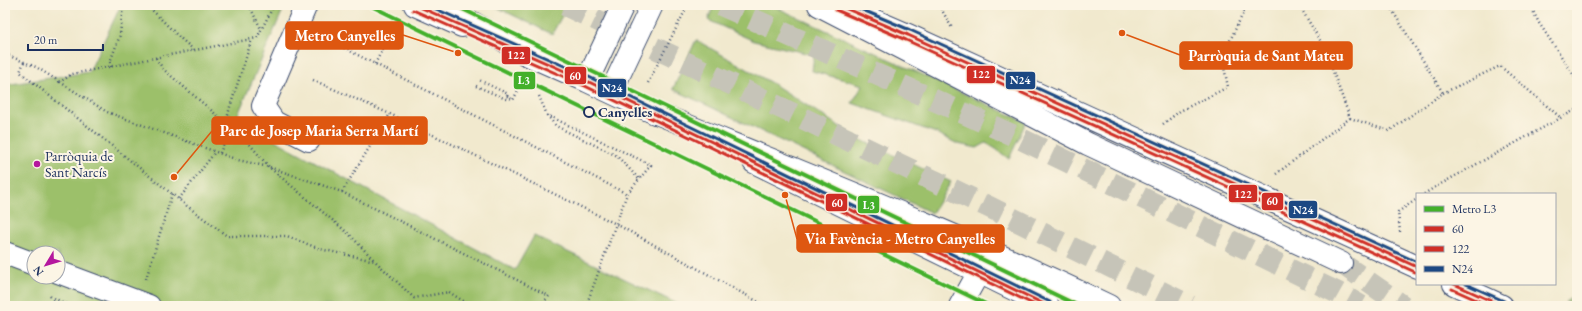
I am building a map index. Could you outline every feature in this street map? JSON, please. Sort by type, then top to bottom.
[{"type":"main road","points":[[306,5],[263,106],[274,122],[309,140]]},
{"type":"main road","points":[[415,5],[611,92],[1048,306]]},
{"type":"main road","points":[[441,5],[535,58]]},
{"type":"main road","points":[[587,81],[623,5]]},
{"type":"main road","points":[[611,92],[652,5]]},
{"type":"main road","points":[[819,5],[1088,144],[1341,263]]},
{"type":"main road","points":[[838,5],[908,35],[1416,267]]},
{"type":"main road","points":[[637,105],[938,229],[1045,275],[1109,306]]},
{"type":"main road","points":[[5,253],[26,261]]},
{"type":"main road","points":[[960,306],[979,272]]},
{"type":"main road","points":[[66,275],[144,304]]},
{"type":"main road","points":[[1456,285],[1502,306]]},
{"type":"path","points":[[111,67],[110,62],[120,35],[123,5]]},
{"type":"path","points":[[147,5],[179,37],[195,50]]},
{"type":"path","points":[[248,5],[261,30]]},
{"type":"path","points":[[60,82],[72,74],[257,38],[274,5]]},
{"type":"path","points":[[648,83],[688,5]]},
{"type":"path","points":[[939,5],[954,30]]},
{"type":"path","points":[[1163,125],[1180,111],[1228,87],[1222,57],[1247,5]]},
{"type":"path","points":[[1298,5],[1324,47],[1350,118]]},
{"type":"path","points":[[1389,5],[1443,93]]},
{"type":"path","points":[[1530,5],[1539,23],[1577,80]]},
{"type":"path","points":[[375,64],[393,28]]},
{"type":"path","points":[[318,35],[627,194]]},
{"type":"path","points":[[226,123],[252,39]]},
{"type":"path","points":[[5,54],[36,67],[107,112],[238,160],[269,167],[342,192],[549,296],[540,306]]},
{"type":"path","points":[[156,58],[164,69],[247,141],[269,167],[349,234],[414,298],[449,292],[471,306]]},
{"type":"path","points":[[24,62],[20,72],[172,194],[227,236],[287,236],[320,249],[375,261]]},
{"type":"path","points":[[1350,118],[1389,132],[1443,93],[1500,66],[1561,118]]},
{"type":"path","points":[[313,80],[390,114],[616,224],[766,306]]},
{"type":"path","points":[[479,80],[508,94],[507,96],[513,100],[520,86]]},
{"type":"path","points":[[476,86],[506,100],[507,96]]},
{"type":"path","points":[[539,96],[547,115],[556,126],[617,156],[639,179]]},
{"type":"path","points":[[1426,193],[1577,109]]},
{"type":"path","points":[[342,192],[390,114]]},
{"type":"path","points":[[547,115],[651,165],[627,194],[586,306]]},
{"type":"path","points":[[1276,174],[1350,118]]},
{"type":"path","points":[[220,153],[230,127]]},
{"type":"path","points":[[179,199],[215,152]]},
{"type":"path","points":[[144,304],[172,194]]},
{"type":"path","points":[[1400,232],[1398,212],[1416,200]]},
{"type":"path","points":[[50,296],[58,306]]},
{"type":"green space","points":[[121,5],[285,5],[236,119],[515,270],[534,236],[682,306],[5,306],[5,85],[89,72]]},
{"type":"green space","points":[[492,5],[568,5],[552,34]]},
{"type":"green space","points":[[714,5],[771,5],[1026,122],[1009,159],[986,143],[977,148],[958,144],[936,133],[852,103],[863,85],[812,71],[814,55],[754,41],[708,20]]},
{"type":"green space","points":[[696,40],[775,85],[859,139],[951,182],[932,213],[673,89]]},
{"type":"green space","points":[[1577,294],[1577,306],[1565,302]]},
{"type":"tunnel","points":[[565,5],[989,207],[1190,306]]},
{"type":"tunnel","points":[[721,5],[1017,137],[1338,293],[1361,306]]},
{"type":"tunnel","points":[[1341,263],[1403,306]]},
{"type":"metro line","name":"L3","points":[[369,5],[990,306]]},
{"type":"metro line","name":"L3","points":[[454,5],[1079,306]]},
{"type":"transit line","name":"60","points":[[415,5],[587,81],[1048,306]]},
{"type":"transit line","name":"N24","points":[[427,5],[589,77],[1050,302]]},
{"type":"transit line","name":"60","points":[[838,5],[908,35],[1416,267]]},
{"type":"transit line","name":"N24","points":[[851,5],[910,30],[1416,262]]},
{"type":"transit line","name":"122","points":[[413,10],[585,86],[1037,306]]},
{"type":"transit line","name":"122","points":[[836,10],[906,40],[1415,272]]},
{"type":"transit line","name":"60","points":[[1456,285],[1502,306]]},
{"type":"transit line","name":"N24","points":[[1468,285],[1504,301]]},
{"type":"transit line","name":"122","points":[[1452,289],[1490,306]]},
{"type":"place","name":"Parròquia de Sant Mateu","points":[[1122,33]]},
{"type":"place","name":"Metro Canyelles","points":[[458,53]]},
{"type":"place","name":"Canyelles","points":[[589,112]]},
{"type":"place","name":"Parròquia de Sant Narcís","points":[[37,164]]},
{"type":"place","name":"Parc de Josep Maria Serra Martí","points":[[174,177]]},
{"type":"place","name":"Via Favència - Metro Canyelles","points":[[785,195]]}]
